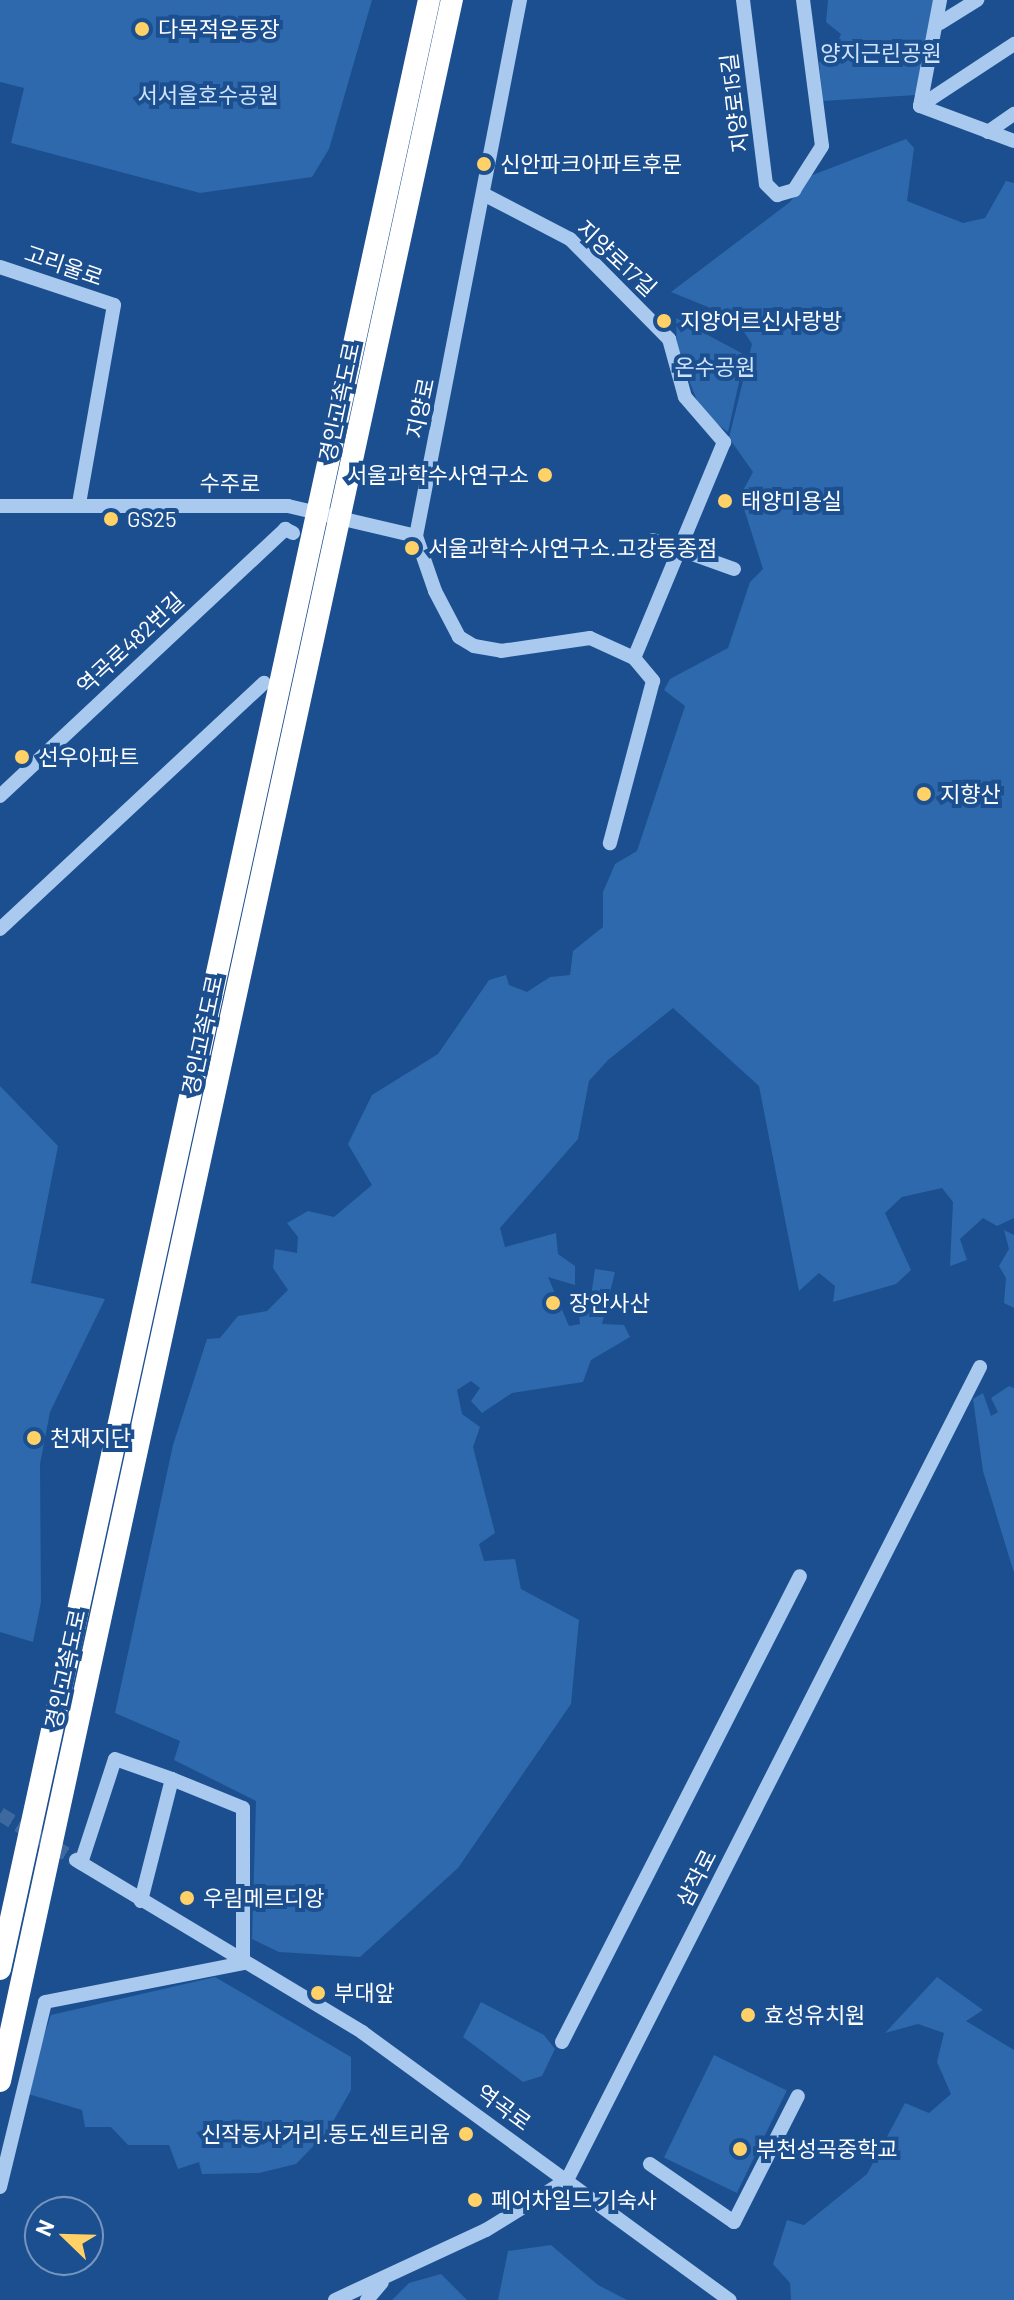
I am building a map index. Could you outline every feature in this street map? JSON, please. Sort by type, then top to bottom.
[{"type":"highway","name":"경인고속도로","points":[[0,1969],[429,0]]},
{"type":"highway","name":"경인고속도로","points":[[0,2081],[452,0]]},
{"type":"street","name":"지양로","points":[[416,536],[485,195],[520,0]]},
{"type":"street","name":"지양로15길","points":[[743,0],[766,184],[777,195],[794,190],[822,146],[803,0]]},
{"type":"street","points":[[920,106],[940,23],[940,0]]},
{"type":"street","points":[[940,23],[977,0]]},
{"type":"street","points":[[920,106],[1014,44]]},
{"type":"street","points":[[920,106],[1014,141]]},
{"type":"street","points":[[988,132],[1014,114]]},
{"type":"street","name":"지양로17길","points":[[485,195],[570,239],[669,339],[685,397],[725,452],[634,658]]},
{"type":"street","name":"고리울로","points":[[0,267],[114,305],[79,504]]},
{"type":"street","name":"수주로","points":[[0,506],[293,507],[416,536]]},
{"type":"street","name":"역곡로482번길","points":[[0,796],[285,529],[293,533]]},
{"type":"street","points":[[416,536],[441,603],[459,637],[474,646],[501,651],[590,638],[634,658],[653,681],[610,843]]},
{"type":"street","points":[[653,540],[734,569]]},
{"type":"street","points":[[0,929],[264,683]]},
{"type":"street","name":"삼작로","points":[[567,2180],[980,1367]]},
{"type":"street","points":[[562,2042],[800,1576]]},
{"type":"street","name":"역곡로","points":[[172,1779],[115,1759],[78,1862],[362,2032],[730,2300]]},
{"type":"street","points":[[0,2187],[45,2002],[69,1991],[243,1963],[243,1808],[172,1779],[141,1901]]},
{"type":"street","points":[[650,2164],[734,2222],[798,2096]]},
{"type":"street","points":[[335,2300],[486,2230],[567,2180]]},
{"type":"street","points":[[367,2300],[385,2278]]},
{"type":"green space","name":"서서울호수공원","points":[[0,0],[372,0],[329,149],[312,177],[200,193],[11,143],[24,88],[0,82]]},
{"type":"green space","name":"양지근린공원","points":[[828,0],[935,0],[916,95],[823,101],[819,62],[830,61],[841,34],[826,22]]},
{"type":"green space","points":[[906,139],[914,148],[907,201],[963,223],[985,218],[1006,181],[1014,183],[1014,1218],[997,1226],[983,1218],[960,1239],[967,1260],[950,1266],[953,1202],[942,1188],[902,1197],[885,1213],[911,1270],[896,1284],[833,1302],[835,1286],[819,1273],[799,1291],[759,1086],[673,1008],[608,1060],[589,1081],[578,1139],[500,1228],[505,1247],[556,1233],[558,1254],[575,1266],[575,1285],[548,1277],[569,1326],[580,1324],[578,1308],[591,1296],[595,1269],[615,1272],[602,1324],[624,1325],[630,1337],[591,1360],[583,1382],[512,1393],[482,1413],[471,1401],[480,1388],[471,1381],[457,1390],[462,1414],[480,1427],[473,1447],[495,1533],[479,1544],[484,1561],[515,1559],[521,1589],[579,1620],[571,1704],[458,1868],[360,1957],[279,1952],[252,1939],[256,1801],[174,1760],[180,1741],[115,1713],[173,1445],[207,1339],[220,1338],[238,1316],[267,1311],[288,1290],[273,1268],[275,1249],[297,1253],[298,1237],[287,1223],[308,1211],[334,1217],[372,1185],[348,1144],[372,1095],[438,1054],[489,980],[506,975],[509,985],[527,992],[550,977],[570,975],[573,951],[603,927],[603,892],[615,864],[637,851],[685,706],[664,690],[670,679],[728,648],[750,582],[763,569],[740,496],[753,472],[729,438],[752,344],[735,318],[671,292],[790,202],[810,176]]},
{"type":"green space","name":"온수공원","points":[[676,318],[745,355],[728,432],[702,413],[677,350]]},
{"type":"green space","points":[[0,1086],[58,1146],[31,1283],[105,1299],[50,1412],[40,1464],[41,1602],[33,1642],[0,1632]]},
{"type":"green space","points":[[1004,1230],[1014,1235],[1014,1308],[1004,1303],[1006,1278],[999,1266],[1009,1249]]},
{"type":"green space","points":[[1009,1386],[1014,1388],[1014,1573],[983,1471],[973,1399],[983,1393],[991,1416],[998,1412],[991,1398]]},
{"type":"green space","points":[[215,1977],[351,2057],[351,2090],[327,2132],[296,2164],[259,2173],[202,2174],[199,2162],[178,2169],[169,2145],[128,2145],[111,2127],[85,2127],[82,2110],[25,2093],[51,2015]]},
{"type":"green space","points":[[937,1977],[983,2010],[966,2021],[1014,2050],[1014,2300],[791,2300],[790,2283],[773,2264],[787,2220],[804,2225],[867,2174],[905,2103],[929,2113],[951,2094],[937,2062],[944,2033],[918,2024],[885,2033]]},
{"type":"green space","points":[[481,2002],[544,2035],[555,2049],[542,2076],[523,2082],[463,2037]]},
{"type":"green space","points":[[714,2055],[787,2091],[737,2193],[664,2157]]},
{"type":"green space","points":[[551,2245],[598,2285],[627,2300],[498,2300],[508,2251]]},
{"type":"green space","points":[[441,2274],[467,2300],[392,2300],[409,2283]]},
{"type":"tunnel","points":[[0,1814],[76,1860]]},
{"type":"place","name":"다목적운동장","points":[[142,29]]},
{"type":"place","name":"신안파크아파트후문","points":[[484,164]]},
{"type":"place","name":"지양어르신사랑방","points":[[664,321]]},
{"type":"place","name":"서울과학수사연구소","points":[[545,475]]},
{"type":"place","name":"태양미용실","points":[[725,501]]},
{"type":"place","name":"GS25","points":[[111,519]]},
{"type":"place","name":"서울과학수사연구소.고강동종점","points":[[412,548]]},
{"type":"place","name":"선우아파트","points":[[22,757]]},
{"type":"place","name":"지향산","points":[[924,794]]},
{"type":"place","name":"장안사산","points":[[553,1303]]},
{"type":"place","name":"천재지단","points":[[34,1438]]},
{"type":"place","name":"우림메르디앙","points":[[187,1898]]},
{"type":"place","name":"부대앞","points":[[318,1993]]},
{"type":"place","name":"효성유치원","points":[[748,2015]]},
{"type":"place","name":"신작동사거리.동도센트리움","points":[[466,2134]]},
{"type":"place","name":"부천성곡중학교","points":[[740,2149]]},
{"type":"place","name":"페어차일드 기숙사","points":[[475,2200]]}]
